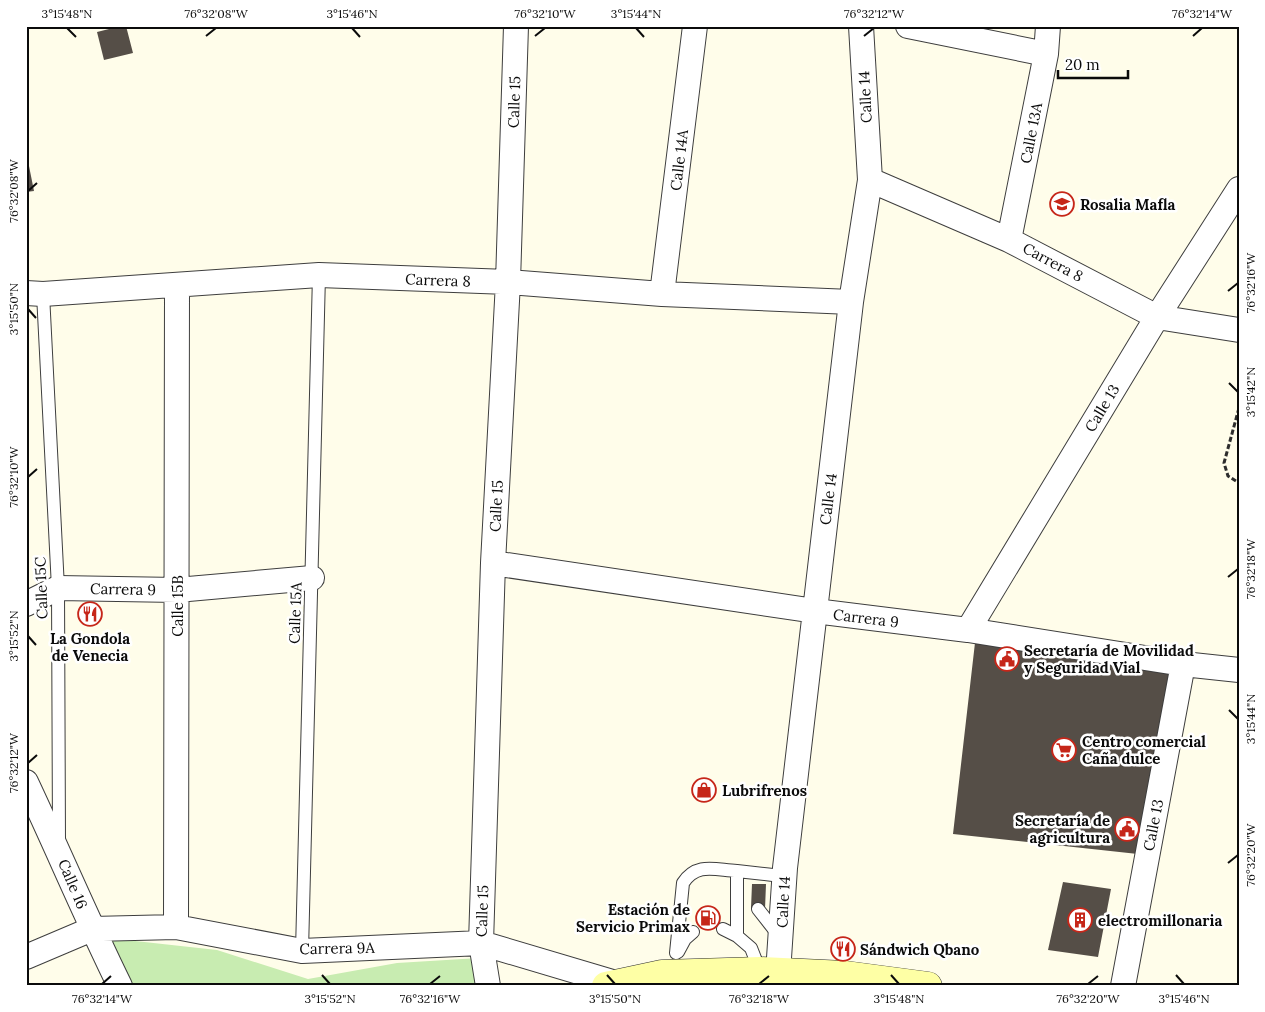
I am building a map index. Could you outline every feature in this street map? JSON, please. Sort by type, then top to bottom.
[{"type":"main road","points":[[613,985],[669,964],[928,986]]},
{"type":"street","name":"Calle 15","points":[[488,986],[481,943],[493,562],[508,282],[516,26]]},
{"type":"street","name":"Calle 14A","points":[[662,294],[695,26]]},
{"type":"street","name":"Calle 14","points":[[769,972],[781,938],[779,871],[815,612],[851,302],[870,180],[861,26]]},
{"type":"street","points":[[908,26],[1046,54]]},
{"type":"street","name":"Calle 13A","points":[[1009,240],[1046,54],[1048,26]]},
{"type":"street","name":"Carrera 8","points":[[870,180],[1009,240],[1157,317],[1239,330]]},
{"type":"street","name":"Calle 13","points":[[968,630],[1157,317],[1239,189]]},
{"type":"street","name":"Carrera 8","points":[[35,294],[319,275],[508,282],[662,294],[851,302]]},
{"type":"street","name":"Calle 15B","points":[[176,926],[177,286]]},
{"type":"street","name":"Carrera 9","points":[[493,562],[815,612],[968,630],[1183,664],[1239,670]]},
{"type":"street","name":"Carrera 9","points":[[26,604],[58,588],[177,590],[312,578]]},
{"type":"street","name":"Calle 13","points":[[1123,986],[1183,664]]},
{"type":"street","name":"Calle 16","points":[[26,782],[92,929],[120,986]]},
{"type":"street","name":"Carrera 9A","points":[[26,957],[92,929],[176,926],[302,951],[481,943],[613,985]]},
{"type":"lane","name":"Calle 15A","points":[[302,951],[319,275]]},
{"type":"lane","name":"Calle 15C","points":[[35,294],[58,588],[59,852]]},
{"type":"lane","points":[[669,964],[683,883],[689,874],[699,869],[779,871]]},
{"type":"lane","points":[[737,936],[738,870]]},
{"type":"lane","points":[[757,884],[779,871]]},
{"type":"lane","points":[[758,909],[781,938]]},
{"type":"lane","points":[[723,929],[737,936],[751,948],[769,972]]},
{"type":"lane","points":[[669,964],[685,939],[693,932]]},
{"type":"path","points":[[1239,408],[1224,463],[1228,476],[1239,483]]},
{"type":"green space","points":[[108,938],[217,950],[308,979],[397,963],[479,958],[479,986],[134,986]]},
{"type":"building","points":[[126,26],[133,53],[104,60],[97,32]]},
{"type":"building","points":[[26,151],[34,191],[26,192]]},
{"type":"building","name":"Centro comercial Caña dulce","points":[[976,634],[1180,666],[1147,855],[953,834]]},
{"type":"building","name":"electromillonaria","points":[[1063,882],[1111,889],[1098,957],[1048,950]]},
{"type":"building","points":[[752,884],[766,884],[765,909],[751,908]]},
{"type":"place","name":"Rosalia Mafla","points":[[1062,204]]},
{"type":"place","name":"La Gondola de Venecia","points":[[90,614]]},
{"type":"place","name":"Secretaría de Movilidad y Seguridad Vial","points":[[1007,659]]},
{"type":"place","name":"Centro comercial Caña dulce","points":[[1064,750]]},
{"type":"place","name":"Lubrifrenos","points":[[704,790]]},
{"type":"place","name":"Secretaría de agricultura","points":[[1127,829]]},
{"type":"place","name":"Estación de Servicio Primax","points":[[708,918]]},
{"type":"place","name":"electromillonaria","points":[[1080,920]]},
{"type":"place","name":"Sándwich Qbano","points":[[843,949]]}]
